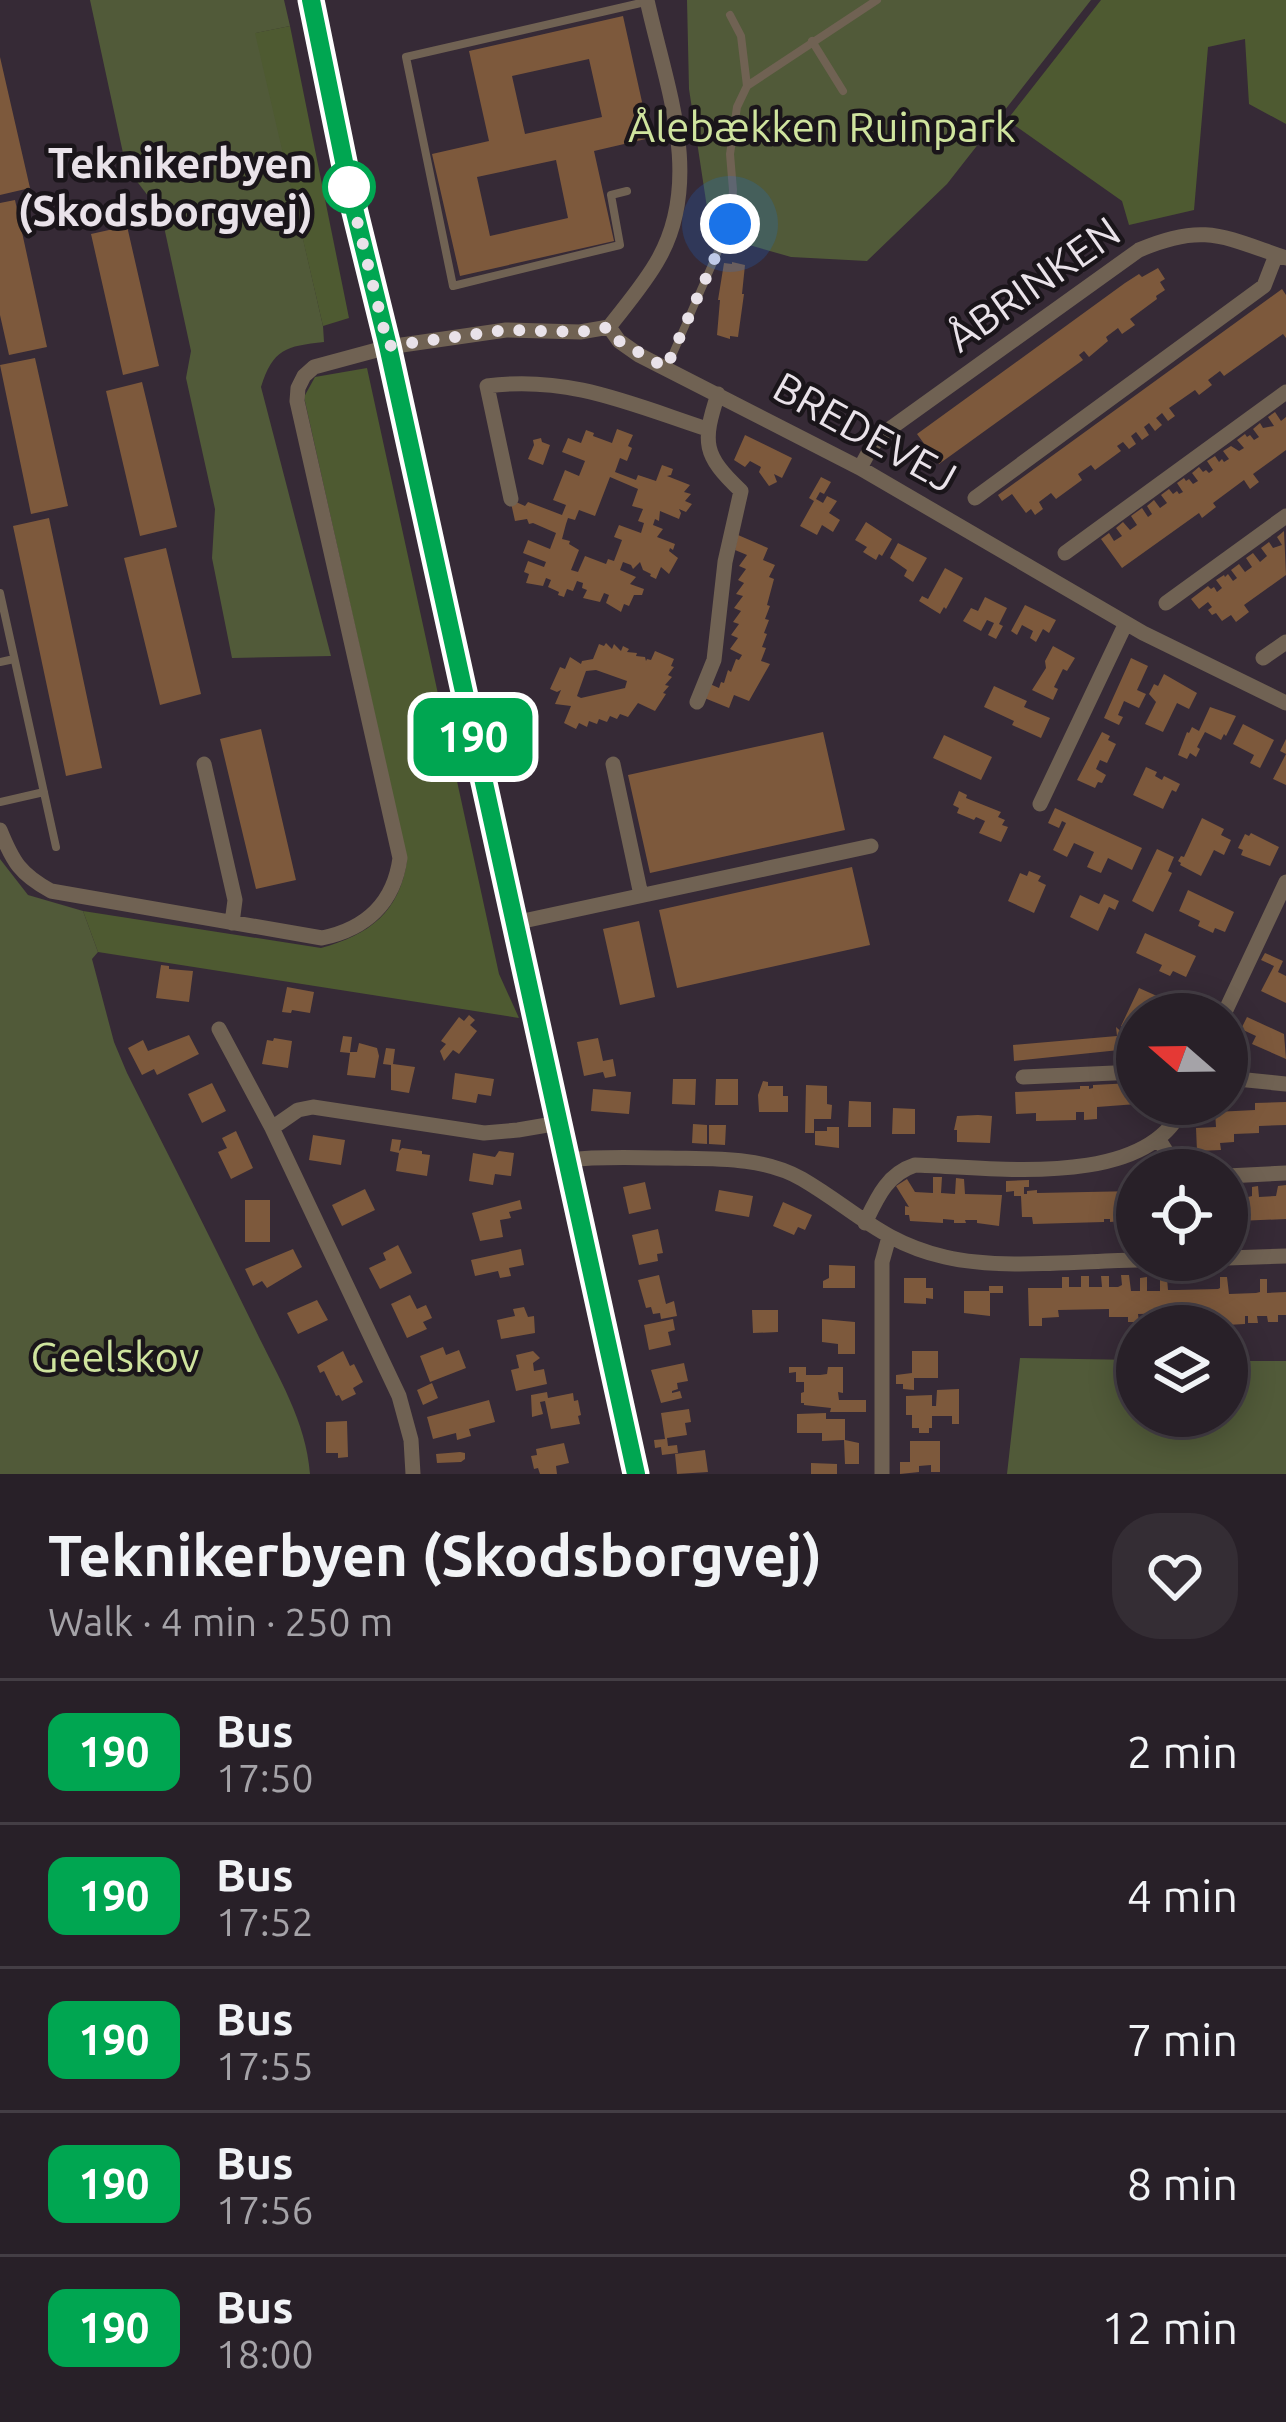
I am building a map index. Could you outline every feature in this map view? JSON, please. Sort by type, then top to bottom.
[{"type":"street","points":[[311,0],[636,1474]]},
{"type":"street","points":[[0,830],[26,878],[51,891],[322,938],[343,934],[369,918],[386,899],[397,882],[400,858],[297,401],[298,388],[314,367],[388,346],[506,330],[580,332],[609,327],[659,258],[676,218],[680,189],[681,152],[647,1]]},
{"type":"street","name":"ÅBRINKEN","points":[[860,468],[884,433],[1139,250],[1191,233],[1220,235],[1281,257],[1264,286],[975,498]]},
{"type":"street","name":"BREDEVEJ","points":[[609,327],[619,341],[666,368],[860,468],[1126,623],[1286,703]]},
{"type":"street","points":[[511,499],[487,386],[521,381],[557,384],[706,429]]},
{"type":"street","points":[[1065,553],[1286,392]]},
{"type":"street","points":[[698,702],[714,660],[725,562],[741,491],[720,470],[710,451],[706,429],[718,394]]},
{"type":"street","points":[[1166,604],[1286,516]]},
{"type":"street","points":[[1040,804],[1126,623]]},
{"type":"street","points":[[1263,658],[1286,641]]},
{"type":"street","points":[[204,764],[235,900],[232,922]]},
{"type":"street","points":[[614,764],[641,895]]},
{"type":"street","points":[[514,923],[871,846]]},
{"type":"street","points":[[1234,993],[1286,882]]},
{"type":"street","points":[[219,1029],[272,1128],[399,1396],[411,1440],[413,1474]]},
{"type":"street","points":[[1023,1077],[1116,1073]]},
{"type":"street","points":[[1248,1080],[1286,1084]]},
{"type":"street","points":[[272,1128],[298,1110],[313,1107],[484,1132],[559,1123]]},
{"type":"street","points":[[865,1223],[900,1170],[1102,1164],[1138,1151],[1175,1125]]},
{"type":"street","points":[[1160,1139],[1166,1149]]},
{"type":"street","points":[[568,1160],[738,1160],[800,1177],[889,1238],[947,1258],[981,1263],[1116,1260]]},
{"type":"street","points":[[1248,1175],[1286,1174]]},
{"type":"street","points":[[883,1474],[882,1262],[889,1238]]},
{"type":"street","points":[[1248,1257],[1286,1256]]},
{"type":"lane","points":[[746,86],[877,0]]},
{"type":"lane","points":[[627,191],[611,195],[620,245],[453,286],[406,57],[647,1]]},
{"type":"lane","points":[[666,368],[730,224],[730,154],[737,107],[746,86],[741,36],[730,15]]},
{"type":"lane","points":[[812,41],[843,91]]},
{"type":"lane","points":[[0,593],[56,847]]},
{"type":"lane","points":[[0,662],[14,658]]},
{"type":"lane","points":[[0,802],[44,792]]},
{"type":"green space","points":[[90,0],[284,0],[290,26],[256,33],[324,342],[300,345],[276,357],[261,387],[331,656],[232,658],[212,558],[215,509],[186,378],[191,351],[161,213],[126,167]]},
{"type":"green space","name":"Ålebækken Ruinpark","points":[[687,0],[1091,0],[947,184],[867,261],[791,257],[711,234],[689,89]]},
{"type":"green space","points":[[1101,0],[1286,0],[1286,124],[1249,104],[1245,39],[1208,47],[1194,210],[1129,225],[1122,201],[1007,120]]},
{"type":"green space","points":[[290,26],[349,318],[323,326],[255,33]]},
{"type":"green space","points":[[367,368],[499,974],[519,1018],[98,952],[83,911],[321,948],[367,928],[397,894],[407,860],[304,397],[315,377]]},
{"type":"green space","name":"Geelskov","points":[[0,859],[28,895],[83,911],[98,952],[92,959],[114,1042],[290,1400],[310,1474],[0,1474]]},
{"type":"green space","points":[[1020,1358],[1116,1360],[1116,1437],[1248,1437],[1248,1361],[1286,1361],[1286,1474],[1007,1474]]},
{"type":"building","points":[[623,16],[650,138],[594,151],[614,241],[460,276],[432,154],[489,141],[469,51]],"holes":[[[589,59],[602,117],[525,134],[512,76]],[[556,160],[568,218],[490,236],[477,177]]]},
{"type":"building","points":[[0,57],[30,188],[0,195]]},
{"type":"building","points":[[15,200],[47,347],[9,355],[0,315],[0,203]]},
{"type":"building","points":[[127,226],[159,366],[123,375],[91,234]]},
{"type":"building","points":[[724,263],[745,265],[738,337],[730,339],[717,335]]},
{"type":"building","points":[[1158,268],[1165,290],[1130,319],[1135,325],[1122,334],[1118,328],[1089,357],[1084,351],[1079,355],[1083,360],[939,464],[917,434],[1125,283]]},
{"type":"building","points":[[1282,289],[1286,338],[1283,334],[1224,376],[1220,371],[1199,395],[1195,390],[1169,408],[1175,416],[1168,421],[1162,413],[1156,418],[1162,425],[1155,431],[1149,423],[1144,427],[1149,435],[1142,440],[1136,432],[1131,436],[1136,444],[1129,449],[1123,442],[1117,446],[1121,451],[1095,470],[1091,465],[1078,474],[1082,480],[1056,499],[1051,493],[1039,502],[1043,509],[1035,515],[1031,509],[1026,513],[1012,494],[1002,501],[998,495]]},
{"type":"building","points":[[35,358],[68,506],[31,514],[0,365]]},
{"type":"building","points":[[142,382],[177,527],[140,536],[106,391]]},
{"type":"building","points":[[1275,412],[1281,421],[1286,417],[1286,450],[1253,474],[1259,482],[1250,489],[1244,480],[1213,503],[1216,507],[1202,518],[1199,513],[1122,568],[1101,539],[1109,533],[1114,541],[1122,536],[1116,528],[1123,522],[1130,530],[1137,525],[1131,516],[1142,508],[1148,517],[1152,514],[1147,506],[1154,500],[1160,508],[1167,503],[1161,495],[1169,489],[1173,494],[1183,492],[1177,483],[1184,478],[1193,484],[1198,481],[1192,473],[1199,467],[1209,473],[1213,470],[1207,461],[1215,456],[1219,462],[1229,459],[1223,451],[1231,446],[1239,451],[1244,448],[1237,440],[1245,434],[1254,440],[1259,437],[1253,429],[1260,423],[1263,428],[1274,426],[1268,417]]},
{"type":"building","points":[[617,429],[633,435],[627,461],[620,458],[615,472],[656,481],[662,465],[673,469],[667,476],[690,485],[684,492],[691,494],[685,501],[692,504],[686,512],[679,509],[679,519],[660,511],[653,525],[663,529],[657,537],[675,544],[669,551],[678,558],[669,574],[661,567],[656,579],[640,562],[633,569],[623,562],[620,570],[636,577],[630,584],[644,589],[621,612],[606,603],[609,595],[604,593],[600,602],[583,598],[587,590],[577,581],[564,597],[548,587],[551,580],[546,578],[543,586],[526,583],[528,561],[544,567],[546,562],[523,553],[528,540],[550,549],[556,533],[529,524],[527,519],[515,521],[511,503],[525,506],[528,502],[562,515],[566,505],[553,500],[565,470],[579,476],[585,461],[562,452],[568,438],[581,443],[586,430],[612,443]],"holes":[[[610,477],[638,489],[632,506],[643,509],[638,521],[644,523],[641,533],[619,525],[614,537],[622,540],[614,561],[608,559],[606,564],[585,556],[578,572],[571,570],[579,550],[562,539],[568,518],[575,520],[579,510],[595,516]]]},
{"type":"building","points":[[745,435],[792,458],[782,478],[774,474],[777,482],[769,486],[759,472],[761,467],[750,461],[745,467],[734,460]]},
{"type":"building","points":[[541,438],[550,445],[543,465],[528,459],[533,440]]},
{"type":"building","points":[[821,477],[831,482],[816,499],[823,503],[827,496],[837,501],[829,513],[840,520],[833,532],[822,525],[817,535],[800,526]]},
{"type":"building","points":[[49,518],[102,768],[66,776],[13,526]]},
{"type":"building","points":[[866,522],[892,539],[876,560],[855,540]]},
{"type":"building","points":[[1284,531],[1286,575],[1244,605],[1249,612],[1236,622],[1231,615],[1222,621],[1216,613],[1212,615],[1208,602],[1199,609],[1191,599],[1208,586],[1217,592],[1222,588],[1216,580],[1224,575],[1233,581],[1237,578],[1231,570],[1239,564],[1245,572],[1252,567],[1246,558],[1253,553],[1260,562],[1267,556],[1261,548],[1269,542],[1273,548],[1282,545],[1277,537]]},
{"type":"building","points":[[738,535],[768,548],[763,560],[775,565],[769,577],[774,579],[761,661],[770,664],[749,701],[734,695],[729,708],[702,697],[710,684],[719,688],[724,683],[728,670],[742,655],[730,649],[738,638],[731,635],[739,624],[733,622],[741,611],[734,608],[743,596],[736,594],[744,583],[738,580],[746,569],[739,566],[747,555],[735,550]]},
{"type":"building","points":[[898,543],[927,558],[913,582],[904,576],[907,570],[890,558]]},
{"type":"building","points":[[166,548],[201,694],[160,705],[124,558]]},
{"type":"building","points":[[945,568],[963,578],[940,614],[919,601],[922,596],[928,599]]},
{"type":"building","points":[[985,597],[1007,608],[996,639],[988,635],[994,623],[987,620],[981,631],[963,621],[971,608],[978,611]]},
{"type":"building","points":[[1025,605],[1056,620],[1036,642],[1030,638],[1033,631],[1022,625],[1017,635],[1011,631]]},
{"type":"building","points":[[599,644],[612,649],[614,644],[621,651],[623,646],[646,661],[655,651],[674,659],[668,675],[672,677],[665,685],[669,686],[655,711],[638,703],[628,717],[610,716],[597,724],[589,721],[587,727],[579,723],[576,729],[564,723],[571,706],[555,704],[561,690],[550,689],[570,657],[581,664],[593,659]],"holes":[[[586,671],[627,681],[625,688],[577,696]]]},
{"type":"building","points":[[1053,646],[1075,658],[1067,671],[1063,669],[1053,700],[1032,690]]},
{"type":"building","points":[[1131,658],[1148,666],[1137,690],[1146,694],[1139,708],[1124,701],[1119,725],[1104,718]]},
{"type":"building","points":[[1164,674],[1197,693],[1189,709],[1177,703],[1163,732],[1145,724],[1156,702],[1149,694]]},
{"type":"building","points":[[994,686],[1050,718],[1041,738],[984,707]]},
{"type":"building","points":[[1210,707],[1236,716],[1226,736],[1221,740],[1205,732],[1196,757],[1178,755],[1187,732],[1192,727],[1199,731]]},
{"type":"building","points":[[1243,724],[1274,740],[1260,768],[1250,763],[1254,755],[1233,744]]},
{"type":"building","points":[[261,729],[296,880],[256,889],[220,739]]},
{"type":"building","points":[[823,732],[845,830],[650,873],[628,775]]},
{"type":"building","points":[[1102,732],[1116,744],[1107,763],[1100,760],[1096,769],[1106,775],[1095,788],[1077,780]]},
{"type":"building","points":[[944,735],[992,757],[981,780],[933,758]]},
{"type":"building","points":[[1286,754],[1286,785],[1273,779]]},
{"type":"building","points":[[1146,767],[1162,780],[1164,776],[1180,784],[1163,809],[1133,795]]},
{"type":"building","points":[[959,791],[1001,812],[998,817],[1008,827],[1001,842],[979,833],[985,821],[957,813],[959,808],[953,805]]},
{"type":"building","points":[[1055,808],[1142,848],[1132,870],[1108,858],[1101,873],[1087,867],[1094,852],[1074,843],[1067,857],[1053,850],[1066,823],[1062,821],[1059,828],[1048,823]]},
{"type":"building","points":[[1202,818],[1224,829],[1221,835],[1231,840],[1224,855],[1214,850],[1201,876],[1178,861]]},
{"type":"building","points":[[1245,834],[1279,847],[1270,866],[1241,855],[1243,850],[1238,848]]},
{"type":"building","points":[[1157,849],[1174,857],[1168,871],[1172,873],[1153,912],[1132,901]]},
{"type":"building","points":[[852,867],[870,945],[677,988],[659,910]]},
{"type":"building","points":[[1029,871],[1041,876],[1038,881],[1046,885],[1034,913],[1008,901],[1020,873],[1027,876]]},
{"type":"building","points":[[1188,890],[1234,912],[1225,932],[1215,928],[1213,933],[1179,911]]},
{"type":"building","points":[[1104,894],[1119,901],[1115,910],[1109,907],[1098,931],[1070,917],[1080,895],[1099,904]]},
{"type":"building","points":[[639,921],[655,997],[620,1005],[603,929]]},
{"type":"building","points":[[1145,933],[1196,956],[1186,977],[1159,971],[1162,965],[1136,953]]},
{"type":"building","points":[[1265,953],[1283,961],[1278,972],[1286,976],[1286,1003],[1261,991],[1274,966],[1261,960]]},
{"type":"building","points":[[161,965],[193,971],[189,1002],[156,998]]},
{"type":"building","points":[[287,987],[314,992],[310,1013],[282,1012]]},
{"type":"building","points":[[469,1015],[477,1031],[459,1054],[453,1050],[444,1061],[440,1051],[446,1044],[441,1041],[459,1017],[464,1021]]},
{"type":"building","points":[[1248,1017],[1284,1034],[1286,1059],[1252,1044],[1256,1036],[1248,1032]]},
{"type":"building","points":[[189,1035],[199,1054],[157,1075],[154,1069],[142,1075],[128,1048],[143,1040],[148,1051]]},
{"type":"building","points":[[343,1036],[352,1037],[350,1052],[357,1052],[359,1043],[377,1048],[375,1078],[347,1075],[350,1053],[340,1052]]},
{"type":"building","points":[[1116,1036],[1116,1050],[1014,1061],[1013,1045]]},
{"type":"building","points":[[598,1038],[603,1061],[613,1059],[616,1076],[605,1078],[603,1072],[584,1076],[577,1042]]},
{"type":"building","points":[[267,1040],[292,1041],[288,1068],[262,1064]]},
{"type":"building","points":[[386,1048],[395,1049],[393,1064],[415,1067],[409,1093],[391,1090],[391,1065],[383,1064]]},
{"type":"building","points":[[455,1073],[494,1079],[491,1096],[478,1094],[476,1103],[452,1099]]},
{"type":"building","points":[[673,1079],[696,1079],[695,1105],[672,1104]]},
{"type":"building","points":[[716,1079],[738,1079],[738,1105],[715,1105]]},
{"type":"building","points":[[763,1081],[768,1086],[783,1086],[788,1112],[759,1112]]},
{"type":"building","points":[[212,1083],[226,1111],[202,1123],[188,1094]]},
{"type":"building","points":[[1116,1084],[1116,1106],[1097,1107],[1097,1119],[1084,1120],[1084,1112],[1076,1112],[1076,1120],[1036,1121],[1036,1113],[1016,1114],[1015,1092],[1089,1089]]},
{"type":"building","points":[[806,1085],[827,1086],[827,1104],[832,1105],[831,1119],[814,1119],[814,1133],[805,1133]]},
{"type":"building","points":[[593,1089],[631,1092],[629,1114],[591,1111]]},
{"type":"building","points":[[849,1101],[871,1102],[871,1127],[848,1127]]},
{"type":"building","points":[[1286,1102],[1286,1125],[1259,1126],[1259,1133],[1234,1134],[1234,1142],[1220,1143],[1221,1149],[1197,1149],[1196,1128],[1248,1125],[1248,1110],[1255,1110],[1255,1103]]},
{"type":"building","points":[[893,1108],[915,1109],[915,1134],[892,1134]]},
{"type":"building","points":[[957,1116],[992,1116],[990,1143],[957,1142]]},
{"type":"building","points":[[693,1124],[707,1125],[707,1144],[692,1143]]},
{"type":"building","points":[[709,1125],[726,1125],[725,1145],[709,1144]]},
{"type":"building","points":[[827,1127],[839,1127],[839,1148],[815,1145],[815,1131],[827,1131]]},
{"type":"building","points":[[236,1131],[253,1168],[231,1179],[218,1152],[227,1148],[222,1138]]},
{"type":"building","points":[[313,1135],[345,1140],[341,1165],[309,1160]]},
{"type":"building","points":[[392,1139],[401,1140],[399,1151],[430,1155],[427,1176],[396,1171],[399,1153],[390,1151]]},
{"type":"building","points":[[499,1151],[514,1153],[511,1176],[495,1174],[493,1185],[469,1181],[473,1153],[495,1157]]},
{"type":"building","points":[[933,1177],[942,1177],[941,1193],[955,1194],[956,1178],[964,1179],[965,1194],[1002,1195],[999,1226],[977,1220],[910,1221],[905,1215],[905,1206],[909,1207],[896,1186],[907,1179],[915,1192],[933,1193]]},
{"type":"building","points":[[1029,1180],[1024,1194],[1037,1190],[1116,1191],[1116,1222],[1033,1224],[1032,1217],[1022,1217],[1021,1196],[1006,1192],[1006,1181]]},
{"type":"building","points":[[645,1182],[651,1209],[629,1214],[623,1187]]},
{"type":"building","points":[[1286,1185],[1286,1219],[1248,1221],[1252,1187],[1258,1186],[1259,1197],[1276,1196],[1278,1186]]},
{"type":"building","points":[[365,1189],[375,1210],[342,1226],[332,1205]]},
{"type":"building","points":[[719,1190],[753,1196],[749,1217],[715,1211]]},
{"type":"building","points":[[245,1200],[270,1200],[270,1242],[245,1242]]},
{"type":"building","points":[[520,1200],[522,1209],[500,1220],[503,1237],[480,1241],[472,1213]]},
{"type":"building","points":[[783,1202],[812,1215],[805,1230],[798,1227],[794,1235],[773,1226]]},
{"type":"building","points":[[658,1229],[663,1253],[657,1254],[658,1261],[639,1265],[632,1235]]},
{"type":"building","points":[[398,1245],[412,1273],[380,1289],[369,1268],[386,1260],[383,1253]]},
{"type":"building","points":[[293,1249],[302,1267],[267,1288],[262,1281],[253,1286],[245,1269]]},
{"type":"building","points":[[521,1249],[524,1265],[509,1268],[511,1276],[500,1278],[498,1271],[475,1276],[471,1260]]},
{"type":"building","points":[[829,1265],[855,1266],[855,1288],[823,1288]]},
{"type":"building","points":[[659,1275],[666,1304],[674,1301],[677,1316],[661,1319],[660,1313],[646,1308],[638,1280]]},
{"type":"building","points":[[1081,1276],[1089,1276],[1089,1287],[1102,1287],[1101,1276],[1109,1276],[1109,1287],[1122,1285],[1122,1281],[1130,1281],[1131,1291],[1140,1291],[1140,1281],[1147,1281],[1147,1291],[1160,1291],[1160,1281],[1167,1281],[1168,1290],[1218,1289],[1220,1281],[1227,1281],[1229,1294],[1260,1292],[1260,1279],[1267,1279],[1267,1293],[1286,1292],[1286,1315],[1278,1315],[1278,1322],[1257,1316],[1258,1323],[1248,1323],[1248,1305],[1116,1305],[1116,1317],[1109,1317],[1109,1309],[1058,1310],[1059,1317],[1042,1318],[1042,1326],[1029,1326],[1028,1288],[1062,1288],[1062,1277],[1069,1277],[1069,1287],[1081,1287]]},
{"type":"building","points":[[904,1278],[926,1278],[933,1299],[926,1298],[926,1304],[904,1303]]},
{"type":"building","points":[[989,1286],[1003,1286],[1003,1293],[990,1293],[990,1316],[964,1313],[964,1291],[989,1291]]},
{"type":"building","points":[[410,1295],[417,1309],[426,1305],[432,1318],[423,1322],[427,1329],[407,1338],[391,1304]]},
{"type":"building","points":[[317,1300],[328,1320],[298,1334],[287,1313]]},
{"type":"building","points":[[524,1307],[528,1317],[534,1316],[535,1333],[501,1339],[497,1320],[515,1316],[513,1309]]},
{"type":"building","points":[[752,1310],[778,1310],[778,1332],[753,1333]]},
{"type":"building","points":[[673,1319],[675,1330],[668,1332],[671,1345],[649,1350],[644,1325]]},
{"type":"building","points":[[822,1319],[855,1322],[855,1354],[838,1354],[838,1344],[822,1342]]},
{"type":"building","points":[[443,1347],[446,1355],[459,1350],[466,1368],[430,1382],[420,1356]]},
{"type":"building","points":[[343,1351],[363,1382],[353,1388],[356,1394],[342,1401],[317,1366]]},
{"type":"building","points":[[533,1351],[540,1358],[533,1363],[534,1371],[544,1369],[547,1384],[516,1391],[511,1370],[519,1368],[516,1355]]},
{"type":"building","points":[[912,1351],[938,1351],[938,1378],[914,1378],[914,1390],[903,1389],[903,1384],[896,1384],[896,1375],[912,1373]]},
{"type":"building","points":[[684,1363],[688,1381],[677,1383],[678,1389],[672,1391],[680,1391],[682,1398],[661,1403],[651,1370]]},
{"type":"building","points":[[789,1367],[806,1367],[806,1375],[820,1375],[827,1374],[828,1367],[843,1367],[839,1400],[866,1400],[866,1412],[830,1412],[831,1408],[804,1405],[804,1382],[796,1382],[796,1372],[789,1373]]},
{"type":"building","points":[[432,1383],[438,1398],[423,1405],[417,1390]]},
{"type":"building","points":[[959,1389],[959,1424],[952,1424],[952,1416],[932,1416],[929,1433],[912,1428],[906,1396],[932,1395],[932,1406],[936,1406],[937,1390]]},
{"type":"building","points":[[547,1392],[548,1398],[573,1393],[580,1424],[551,1429],[545,1401],[540,1402],[543,1414],[532,1417],[531,1395]]},
{"type":"building","points":[[489,1400],[495,1422],[469,1429],[471,1436],[457,1440],[456,1433],[433,1439],[427,1417]]},
{"type":"building","points":[[689,1409],[687,1435],[667,1438],[668,1446],[677,1445],[678,1453],[662,1455],[654,1440],[665,1439],[661,1413]]},
{"type":"building","points":[[826,1413],[826,1419],[845,1419],[845,1440],[859,1443],[859,1464],[845,1464],[844,1440],[822,1441],[822,1433],[797,1433],[797,1414]]},
{"type":"building","points":[[347,1421],[348,1457],[326,1453],[326,1422]]},
{"type":"building","points":[[910,1441],[940,1441],[940,1472],[931,1472],[931,1465],[900,1474],[900,1462],[910,1462]]},
{"type":"building","points":[[564,1443],[569,1463],[556,1466],[557,1474],[540,1474],[534,1469],[531,1456],[537,1455],[536,1449]]},
{"type":"building","points":[[705,1450],[708,1472],[677,1474],[675,1454]]},
{"type":"building","points":[[465,1453],[461,1462],[437,1463],[436,1454]]},
{"type":"building","points":[[811,1463],[837,1464],[837,1474],[811,1474]]},
{"type":"bus line","name":"190","points":[[311,0],[636,1474]]},
{"type":"place","name":"Teknikerbyen (Skodsborgvej)","points":[[349,187]]},
{"type":"route","points":[[349,187],[388,346],[506,330],[580,332],[609,327],[619,341],[666,368],[730,224]]}]
